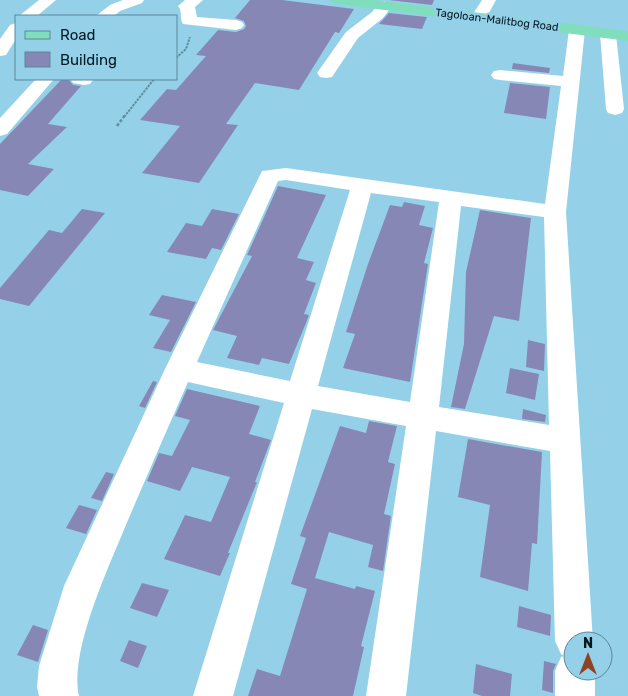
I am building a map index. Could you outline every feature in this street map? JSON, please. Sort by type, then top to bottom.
[{"type":"main road","name":"Tagoloan-Malitbog Road","points":[[337,0],[628,36]]},
{"type":"street","points":[[28,15],[49,0]]},
{"type":"street","points":[[105,15],[115,8],[137,0]]},
{"type":"street","points":[[479,17],[489,0]]},
{"type":"street","points":[[326,73],[352,35],[378,15],[384,6]]},
{"type":"street","points":[[186,10],[236,25]]},
{"type":"street","points":[[0,52],[15,30]]},
{"type":"street","points":[[574,631],[555,212],[577,30]]},
{"type":"street","points":[[608,34],[615,108]]},
{"type":"street","points":[[500,75],[570,82]]},
{"type":"street","points":[[0,130],[44,80]]},
{"type":"street","points":[[59,696],[57,687],[58,666],[77,598],[133,469],[270,176],[286,174],[555,212]]},
{"type":"street","points":[[213,696],[362,185]]},
{"type":"street","points":[[386,696],[452,198]]},
{"type":"street","points":[[179,369],[300,395],[566,441]]},
{"type":"street","points":[[575,681],[575,696]]},
{"type":"path","points":[[178,56],[186,48],[190,38],[186,10]]},
{"type":"path","points":[[117,126],[153,80]]},
{"type":"building","points":[[250,0],[282,0],[354,9],[339,33],[335,32],[299,90],[255,83],[226,124],[238,125],[199,183],[142,173],[180,126],[140,120],[167,89],[176,90],[206,56],[196,55],[218,30],[236,32],[244,29],[246,26],[244,21],[235,18]]},
{"type":"building","points":[[389,0],[434,0],[432,5]]},
{"type":"building","points":[[389,13],[427,17],[422,29],[379,24]]},
{"type":"building","points":[[513,63],[550,68],[549,73],[512,69]]},
{"type":"building","points":[[61,80],[69,80],[73,85],[81,86],[48,124],[67,127],[28,164],[54,169],[28,196],[0,190],[0,144]]},
{"type":"building","points":[[510,83],[550,87],[546,119],[504,113]]},
{"type":"building","points":[[278,186],[326,195],[297,258],[314,262],[306,280],[316,283],[304,314],[309,315],[306,323],[289,364],[262,358],[259,365],[227,358],[237,336],[213,330],[252,256],[247,255]]},
{"type":"building","points":[[404,202],[425,206],[419,225],[433,228],[424,263],[428,264],[410,382],[343,368],[355,334],[346,332],[368,264],[390,205],[402,207]]},
{"type":"building","points":[[82,209],[105,213],[29,306],[0,299],[0,288],[49,230],[62,233]]},
{"type":"building","points":[[212,209],[239,214],[221,250],[212,248],[206,259],[167,252],[186,223],[202,226]]},
{"type":"building","points":[[480,210],[531,218],[519,321],[494,316],[465,409],[451,407],[464,344],[466,272]]},
{"type":"building","points":[[162,295],[196,302],[171,352],[153,348],[170,320],[149,315]]},
{"type":"building","points":[[528,340],[545,344],[544,371],[526,367]]},
{"type":"building","points":[[510,368],[539,374],[535,400],[506,393]]},
{"type":"building","points":[[153,381],[157,382],[145,408],[139,406]]},
{"type":"building","points":[[187,389],[260,406],[249,434],[271,440],[255,482],[257,482],[220,576],[164,559],[185,515],[211,522],[230,477],[192,467],[180,491],[147,481],[159,453],[172,456],[190,420],[175,416]]},
{"type":"building","points":[[523,409],[546,415],[545,422],[522,419]]},
{"type":"building","points":[[369,421],[397,426],[388,462],[395,464],[384,514],[391,516],[383,571],[368,567],[373,545],[329,532],[315,578],[355,589],[356,586],[375,591],[361,646],[364,647],[353,696],[248,696],[257,669],[280,676],[307,589],[291,584],[306,538],[300,536],[340,426],[366,433]]},
{"type":"building","points":[[468,439],[542,452],[537,544],[532,543],[528,591],[480,577],[490,505],[458,497]]},
{"type":"building","points":[[106,472],[114,474],[102,501],[91,498]]},
{"type":"building","points":[[79,505],[97,510],[86,534],[66,528]]},
{"type":"building","points":[[142,583],[169,590],[157,617],[130,608]]},
{"type":"building","points":[[519,606],[551,615],[550,636],[517,627]]},
{"type":"building","points":[[33,625],[48,630],[38,662],[17,655]]},
{"type":"building","points":[[129,640],[147,646],[138,668],[120,661]]},
{"type":"building","points":[[544,661],[556,664],[553,671],[553,693],[542,690]]},
{"type":"building","points":[[476,664],[512,674],[510,696],[482,696],[473,693]]}]
